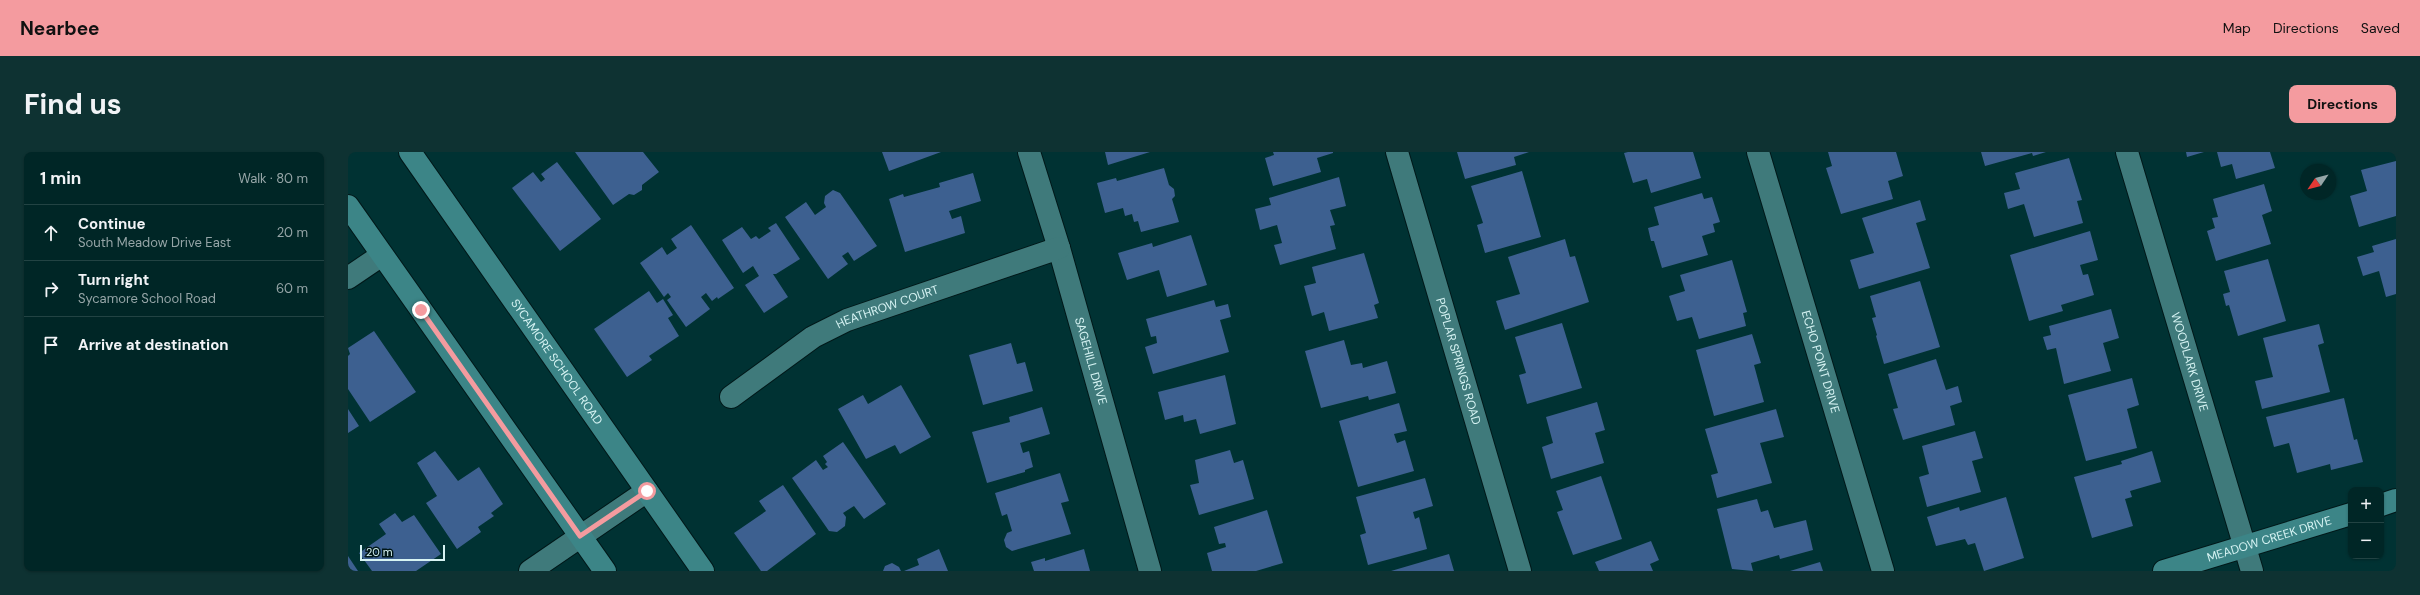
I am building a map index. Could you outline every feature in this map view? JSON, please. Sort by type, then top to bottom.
[{"type":"main road","name":"SYCAMORE SCHOOL ROAD","points":[[410,152],[703,571]]},
{"type":"main road","points":[[348,206],[605,571]]},
{"type":"main road","points":[[2384,504],[2396,500]]},
{"type":"main road","name":"MEADOW CREEK DRIVE","points":[[2164,571],[2348,515]]},
{"type":"street","name":"SAGEHILL DRIVE","points":[[1029,152],[1059,248],[1150,571]]},
{"type":"street","name":"POPLAR SPRINGS ROAD","points":[[1397,152],[1520,571]]},
{"type":"street","name":"ECHO POINT DRIVE","points":[[1758,152],[1884,571]]},
{"type":"street","name":"WOODLARK DRIVE","points":[[2127,152],[2252,571]]},
{"type":"street","name":"HEATHROW COURT","points":[[731,397],[813,337],[847,320],[1059,248]]},
{"type":"street","points":[[348,278],[382,255]]},
{"type":"street","points":[[530,571],[647,491]]},
{"type":"building","points":[[575,152],[643,152],[659,172],[642,185],[642,190],[634,195],[629,194],[613,205]]},
{"type":"building","points":[[882,152],[941,152],[889,171]]},
{"type":"building","points":[[1105,152],[1150,152],[1108,165]]},
{"type":"building","points":[[1273,152],[1333,153],[1317,158],[1321,172],[1273,186],[1265,158],[1274,155]]},
{"type":"building","points":[[1457,152],[1529,152],[1514,157],[1516,165],[1465,179]]},
{"type":"building","points":[[1693,152],[1701,178],[1651,193],[1647,179],[1633,183],[1624,153]]},
{"type":"building","points":[[1828,152],[1896,152],[1903,176],[1888,181],[1893,199],[1841,214],[1826,168],[1832,166]]},
{"type":"building","points":[[1981,152],[2046,152],[2033,156],[2032,153],[1985,166]]},
{"type":"building","points":[[2186,152],[2204,152],[2187,157]]},
{"type":"building","points":[[2217,152],[2270,152],[2275,168],[2236,179],[2232,164],[2221,167]]},
{"type":"building","points":[[2069,158],[2082,200],[2077,201],[2083,223],[2034,237],[2024,204],[2008,209],[2004,193],[2020,189],[2015,173]]},
{"type":"building","points":[[2396,161],[2396,216],[2359,227],[2350,196],[2367,191],[2361,170]]},
{"type":"building","points":[[557,162],[601,219],[560,251],[512,188],[533,172],[541,182],[545,179],[541,174]]},
{"type":"building","points":[[1164,168],[1169,185],[1174,189],[1175,196],[1172,199],[1179,222],[1141,232],[1138,221],[1134,222],[1132,214],[1125,216],[1123,208],[1105,213],[1097,183],[1116,178],[1117,181]]},
{"type":"building","points":[[1522,171],[1541,237],[1485,253],[1477,225],[1483,223],[1471,186]]},
{"type":"building","points":[[973,173],[981,201],[949,211],[952,219],[961,216],[965,233],[905,252],[889,199],[903,194],[904,197],[940,187],[939,183]]},
{"type":"building","points":[[1339,177],[1346,206],[1330,210],[1335,225],[1330,226],[1336,249],[1280,265],[1274,245],[1282,243],[1277,225],[1260,230],[1255,209],[1271,205],[1269,198]]},
{"type":"building","points":[[2264,184],[2272,211],[2262,215],[2271,244],[2216,261],[2207,231],[2215,228],[2212,218],[2218,217],[2213,199]]},
{"type":"building","points":[[833,190],[840,193],[877,246],[854,261],[848,252],[842,256],[848,264],[828,279],[785,217],[806,202],[815,215],[826,207],[824,203],[825,196]]},
{"type":"building","points":[[1702,193],[1704,199],[1712,197],[1720,222],[1713,224],[1715,232],[1702,236],[1708,255],[1662,268],[1654,241],[1651,241],[1648,228],[1659,225],[1654,207]]},
{"type":"building","points":[[1920,200],[1926,220],[1916,223],[1930,268],[1859,289],[1850,260],[1874,253],[1862,218]]},
{"type":"building","points":[[776,223],[800,259],[776,274],[773,274],[788,297],[764,313],[745,285],[759,276],[753,266],[743,273],[722,240],[742,227],[751,239],[756,236],[759,239],[771,231],[768,228]]},
{"type":"building","points":[[691,225],[734,288],[718,299],[717,297],[712,301],[706,293],[701,297],[710,309],[686,327],[667,300],[671,297],[668,293],[664,297],[640,263],[662,247],[667,255],[677,248],[671,239]]},
{"type":"building","points":[[2090,231],[2098,260],[2080,265],[2083,275],[2088,274],[2094,295],[2061,305],[2063,311],[2029,321],[2010,255]]},
{"type":"building","points":[[1191,235],[1207,285],[1167,297],[1159,270],[1127,280],[1118,253],[1152,243],[1153,247]]},
{"type":"building","points":[[1565,239],[1570,257],[1575,256],[1589,302],[1505,330],[1496,301],[1520,294],[1508,257]]},
{"type":"building","points":[[2396,239],[2396,294],[2386,297],[2379,271],[2363,276],[2357,257],[2374,252],[2372,246]]},
{"type":"building","points":[[1364,253],[1379,303],[1374,305],[1378,318],[1329,331],[1324,312],[1312,316],[1304,286],[1316,283],[1312,267]]},
{"type":"building","points":[[2268,259],[2286,321],[2238,336],[2229,305],[2226,306],[2223,294],[2230,292],[2224,271]]},
{"type":"building","points":[[1732,260],[1747,312],[1743,313],[1746,326],[1699,339],[1692,317],[1677,321],[1669,296],[1685,291],[1680,275]]},
{"type":"building","points":[[1920,281],[1940,347],[1884,364],[1872,318],[1876,317],[1870,296]]},
{"type":"building","points":[[649,291],[657,303],[663,299],[673,315],[668,318],[679,336],[649,356],[652,360],[627,377],[594,329]]},
{"type":"building","points":[[1214,300],[1216,307],[1228,304],[1231,317],[1220,320],[1229,352],[1153,374],[1145,347],[1157,343],[1156,336],[1151,337],[1146,319]]},
{"type":"building","points":[[2111,309],[2119,338],[2103,343],[2111,371],[2064,384],[2056,348],[2047,350],[2043,337],[2051,335],[2049,326]]},
{"type":"building","points":[[1562,323],[1582,388],[1527,404],[1519,375],[1526,373],[1515,337]]},
{"type":"building","points":[[2319,324],[2324,343],[2318,345],[2330,392],[2262,409],[2255,381],[2273,377],[2263,338]]},
{"type":"building","points":[[374,331],[416,392],[370,422],[348,389],[348,356],[350,354],[348,348]]},
{"type":"building","points":[[1752,334],[1761,363],[1754,365],[1764,402],[1714,416],[1696,350]]},
{"type":"building","points":[[1344,340],[1351,365],[1362,363],[1363,368],[1387,361],[1396,393],[1369,400],[1368,396],[1321,408],[1305,351]]},
{"type":"building","points":[[1011,343],[1017,364],[1025,362],[1033,391],[983,405],[969,355]]},
{"type":"building","points":[[1936,359],[1946,390],[1958,386],[1962,402],[1950,406],[1955,425],[1903,440],[1893,409],[1898,408],[1888,374]]},
{"type":"building","points":[[1225,375],[1236,424],[1200,434],[1196,419],[1184,422],[1183,415],[1165,420],[1158,392]]},
{"type":"building","points":[[2132,378],[2139,405],[2127,409],[2137,448],[2086,461],[2068,395]]},
{"type":"building","points":[[901,385],[931,437],[900,454],[895,445],[866,459],[838,409],[863,395],[868,404]]},
{"type":"building","points":[[2344,398],[2354,440],[2357,439],[2363,462],[2331,470],[2330,464],[2297,473],[2289,443],[2274,447],[2266,417]]},
{"type":"building","points":[[1597,402],[1605,430],[1595,433],[1604,463],[1551,479],[1542,447],[1553,443],[1546,417]]},
{"type":"building","points":[[1399,403],[1407,431],[1394,434],[1397,443],[1405,440],[1414,471],[1358,487],[1339,421]]},
{"type":"building","points":[[1042,407],[1050,434],[1020,443],[1023,453],[1029,451],[1033,467],[1025,470],[1025,472],[987,483],[972,432],[1010,422],[1009,417]]},
{"type":"building","points":[[348,409],[359,426],[348,433]]},
{"type":"building","points":[[1776,409],[1784,437],[1760,443],[1772,483],[1717,498],[1711,475],[1718,473],[1705,429]]},
{"type":"building","points":[[1975,431],[1983,458],[1972,461],[1981,492],[1927,507],[1919,477],[1929,474],[1922,446]]},
{"type":"building","points":[[843,442],[886,504],[864,519],[854,506],[843,513],[846,517],[845,526],[837,532],[829,531],[792,478],[816,460],[823,470],[828,467],[825,464],[827,462],[823,456]]},
{"type":"building","points":[[1230,450],[1234,463],[1243,460],[1254,499],[1199,515],[1190,485],[1199,483],[1195,460]]},
{"type":"building","points":[[435,451],[458,481],[479,467],[503,504],[491,513],[494,516],[478,527],[481,532],[457,549],[426,503],[437,496],[417,463]]},
{"type":"building","points":[[2152,451],[2161,482],[2130,491],[2132,497],[2125,499],[2133,526],[2092,538],[2074,477],[2122,464],[2121,461]]},
{"type":"building","points":[[1060,473],[1069,501],[1061,503],[1071,534],[1012,551],[1006,547],[1004,540],[1007,533],[1012,531],[1007,514],[1002,516],[995,493]]},
{"type":"building","points":[[1601,476],[1622,539],[1573,555],[1557,512],[1563,510],[1556,491]]},
{"type":"building","points":[[1425,478],[1433,506],[1413,512],[1415,519],[1419,517],[1427,549],[1368,565],[1360,535],[1366,533],[1356,497]]},
{"type":"building","points":[[783,485],[816,534],[767,571],[761,571],[734,533],[766,511],[759,501]]},
{"type":"building","points":[[2006,497],[2024,558],[1984,571],[1975,543],[1968,545],[1965,539],[1936,546],[1927,517],[1959,507],[1960,511]]},
{"type":"building","points":[[1757,499],[1761,512],[1768,510],[1774,528],[1806,520],[1813,550],[1780,559],[1779,555],[1751,563],[1753,571],[1732,569],[1717,509]]},
{"type":"building","points":[[1267,510],[1283,563],[1256,571],[1212,571],[1207,553],[1226,547],[1225,543],[1219,544],[1214,527]]},
{"type":"building","points":[[395,513],[402,522],[414,515],[441,554],[416,571],[372,571],[359,553],[386,534],[379,524]]},
{"type":"building","points":[[1651,541],[1659,560],[1650,564],[1653,571],[1599,571],[1595,562]]},
{"type":"building","points":[[939,549],[948,571],[904,571],[919,565],[917,559]]},
{"type":"building","points":[[1084,549],[1090,571],[1034,571],[1031,562],[1045,558],[1045,561]]},
{"type":"building","points":[[1449,554],[1454,571],[1391,571]]},
{"type":"building","points":[[348,556],[358,571],[348,571]]},
{"type":"building","points":[[1820,562],[1823,571],[1790,571]]},
{"type":"building","points":[[892,563],[899,567],[901,571],[883,571],[885,566]]},
{"type":"route","points":[[421,310],[580,536],[647,491]]}]
